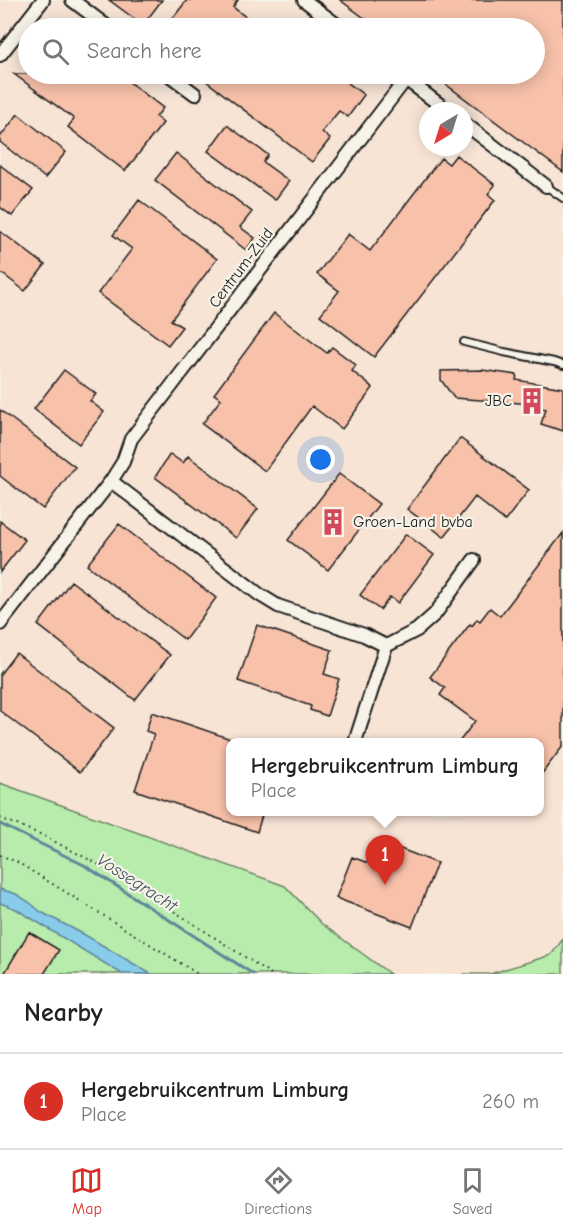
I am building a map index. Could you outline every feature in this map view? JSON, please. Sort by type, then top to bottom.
[{"type":"street","points":[[28,18],[42,0]]},
{"type":"street","points":[[72,0],[96,18]]},
{"type":"street","points":[[304,0],[328,18]]},
{"type":"street","points":[[0,55],[18,31]]},
{"type":"street","points":[[182,84],[195,94]]},
{"type":"street","name":"Centrum-Zuid","points":[[0,624],[111,481],[123,462],[131,439],[396,84]]},
{"type":"street","name":"Centrum-Zuid","points":[[413,84],[436,102]]},
{"type":"street","points":[[473,130],[546,186]]},
{"type":"street","points":[[111,481],[260,595],[278,606],[364,635],[386,646]]},
{"type":"street","points":[[356,738],[386,646],[417,630],[435,614],[474,561]]},
{"type":"lane","points":[[546,186],[563,198]]},
{"type":"lane","points":[[464,342],[563,365]]},
{"type":"path","points":[[0,818],[42,835],[115,873],[271,974]]},
{"type":"path","points":[[0,855],[17,862],[198,974]]},
{"type":"shaded area","points":[[0,0],[563,0],[563,939],[551,955],[490,974],[390,974],[322,924],[285,886],[0,783]]},
{"type":"green space","points":[[0,783],[285,886],[322,924],[390,974],[0,974]]},
{"type":"green space","points":[[563,939],[563,974],[490,974],[551,955]]},
{"type":"water","points":[[0,889],[16,894],[41,912],[151,974],[122,974],[16,909],[0,903]]},
{"type":"building","points":[[109,0],[162,0],[148,18],[133,18]]},
{"type":"building","points":[[187,0],[238,0],[233,7],[247,18],[173,18]]},
{"type":"building","points":[[340,0],[563,0],[563,172],[473,105],[473,102],[469,102],[445,84],[545,84],[545,18],[364,18]]},
{"type":"building","points":[[27,84],[132,84],[163,108],[156,117],[163,123],[125,171],[68,127],[74,119]]},
{"type":"building","points":[[210,84],[349,84],[364,95],[348,117],[339,111],[322,132],[330,139],[312,162]]},
{"type":"building","points":[[18,114],[66,152],[45,178],[0,142],[0,137]]},
{"type":"building","points":[[227,125],[268,155],[263,162],[289,181],[275,200],[208,151]]},
{"type":"building","points":[[176,153],[252,212],[240,227],[255,238],[246,250],[155,180]]},
{"type":"building","points":[[457,156],[495,185],[488,194],[495,200],[374,357],[320,315],[339,291],[317,274],[348,234],[370,251],[441,158],[449,164]]},
{"type":"building","points":[[0,165],[33,190],[12,216],[0,207]]},
{"type":"building","points":[[139,200],[217,259],[171,320],[182,327],[168,345],[98,293],[132,249],[113,235]]},
{"type":"building","points":[[0,231],[45,265],[25,291],[0,272]]},
{"type":"building","points":[[274,313],[327,353],[332,347],[356,365],[352,371],[373,388],[342,429],[312,406],[265,471],[202,424],[221,399],[214,394]]},
{"type":"building","points":[[64,370],[96,394],[90,401],[104,412],[79,444],[34,409]]},
{"type":"building","name":"JBC","points":[[482,370],[517,375],[516,380],[563,388],[563,431],[541,424],[546,409],[520,403],[454,398],[441,380],[441,371]]},
{"type":"building","points":[[0,410],[75,467],[43,509],[0,476]]},
{"type":"building","points":[[460,438],[529,490],[505,521],[475,497],[444,537],[407,509]]},
{"type":"building","points":[[170,454],[183,463],[188,456],[258,509],[236,538],[155,477]]},
{"type":"building","name":"Groen-Land bvba","points":[[339,474],[379,504],[328,570],[288,540]]},
{"type":"building","points":[[0,521],[25,540],[0,572]]},
{"type":"building","points":[[119,524],[216,598],[185,640],[87,565]]},
{"type":"building","points":[[563,533],[563,746],[544,771],[544,738],[462,738],[475,721],[440,695],[445,688],[430,677],[470,624],[472,626],[477,619],[480,621],[490,608],[500,616]]},
{"type":"building","points":[[406,534],[434,555],[398,603],[390,597],[380,610],[360,595]]},
{"type":"building","points":[[71,581],[170,655],[135,700],[38,625]]},
{"type":"building","points":[[257,625],[332,650],[324,674],[339,679],[327,716],[310,710],[311,706],[238,681]]},
{"type":"building","points":[[16,653],[114,728],[80,772],[0,711],[0,674]]},
{"type":"building","points":[[152,712],[228,738],[226,738],[226,816],[262,816],[257,832],[135,790],[154,734],[146,731]]},
{"type":"building","points":[[398,848],[437,863],[412,927],[336,898],[352,857],[389,871]]},
{"type":"building","points":[[29,932],[59,950],[44,974],[4,974]]},
{"type":"waterway","name":"Vossegracht","points":[[0,824],[84,865],[253,974]]},
{"type":"place","name":"JBC","points":[[532,401]]},
{"type":"place","name":"Groen-Land bvba","points":[[333,522]]},
{"type":"place","name":"Hergebruikcentrum Limburg","points":[[385,885]]}]
